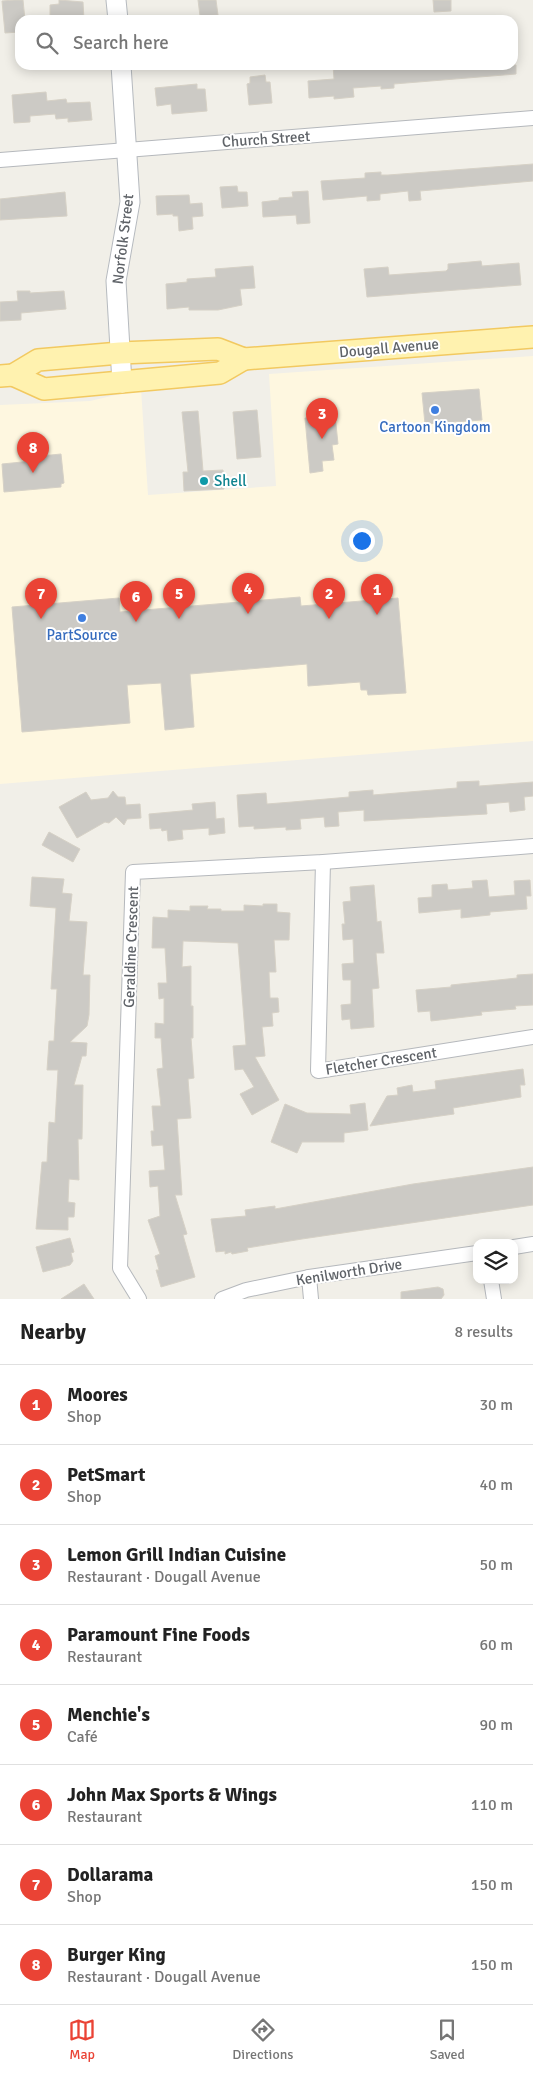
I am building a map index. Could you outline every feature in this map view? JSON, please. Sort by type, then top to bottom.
[{"type":"main road","name":"Dougall Avenue","points":[[6,375],[38,360],[120,354],[218,349],[244,359],[533,337]]},
{"type":"main road","name":"Dougall Avenue","points":[[6,375],[44,389],[220,374],[244,359]]},
{"type":"street","points":[[116,0],[118,15]]},
{"type":"street","name":"Norfolk Street","points":[[121,70],[130,202],[116,282],[122,383]]},
{"type":"street","name":"Church Street","points":[[0,160],[533,118]]},
{"type":"street","name":"Geraldine Crescent","points":[[139,1299],[120,1268],[133,872],[323,862],[533,846]]},
{"type":"street","name":"Fletcher Crescent","points":[[323,862],[318,1071],[533,1037]]},
{"type":"street","points":[[518,1246],[533,1244]]},
{"type":"street","name":"Kenilworth Drive","points":[[222,1299],[246,1290],[308,1277],[473,1254]]},
{"type":"street","points":[[308,1277],[311,1299]]},
{"type":"street","points":[[492,1284],[494,1299]]},
{"type":"shaded area","points":[[533,356],[533,741],[0,784],[0,405],[90,401],[141,389],[148,495],[276,486],[269,374]]},
{"type":"building","points":[[23,0],[24,15],[15,15],[15,32],[5,33],[2,1]]},
{"type":"building","points":[[59,0],[83,2],[84,15],[50,15],[50,5],[59,4]]},
{"type":"building","points":[[198,0],[216,0],[218,15],[200,15]]},
{"type":"building","points":[[433,0],[451,0],[451,11],[434,12]]},
{"type":"building","points":[[333,70],[516,70],[516,74],[394,84],[394,88],[381,89],[381,86],[353,88],[354,97],[334,99],[334,96],[309,98],[308,81],[334,79]]},
{"type":"building","points":[[265,75],[266,82],[270,82],[272,103],[249,105],[247,84],[250,83],[250,77]]},
{"type":"building","points":[[197,84],[197,89],[205,89],[207,111],[172,114],[171,104],[157,106],[155,88]]},
{"type":"building","points":[[46,92],[47,101],[66,99],[67,103],[90,102],[92,120],[68,122],[68,118],[56,119],[55,114],[30,116],[30,122],[14,123],[12,95]]},
{"type":"building","points":[[533,164],[533,181],[420,191],[421,200],[409,201],[408,191],[380,194],[380,200],[367,201],[367,196],[323,200],[321,181],[365,178],[365,173],[381,172],[381,175],[388,175]]},
{"type":"building","points":[[237,186],[238,192],[247,192],[248,206],[222,208],[220,187]]},
{"type":"building","points":[[308,191],[310,223],[297,224],[296,215],[263,217],[262,202],[293,197],[292,192]]},
{"type":"building","points":[[65,192],[67,216],[0,220],[0,199]]},
{"type":"building","points":[[189,195],[190,204],[202,203],[203,216],[192,217],[193,229],[179,231],[178,216],[173,216],[173,214],[157,215],[156,196]]},
{"type":"building","points":[[481,261],[482,266],[519,263],[521,285],[367,297],[364,269],[388,267],[389,275],[446,271],[448,264]]},
{"type":"building","points":[[253,266],[255,288],[240,289],[242,305],[218,310],[189,310],[189,307],[167,309],[166,284],[187,282],[187,279],[216,277],[215,269]]},
{"type":"building","points":[[17,291],[30,291],[30,293],[64,291],[66,309],[21,313],[21,320],[0,321],[0,302],[18,301]]},
{"type":"building","points":[[479,389],[482,420],[425,424],[422,393]]},
{"type":"building","points":[[334,405],[338,444],[332,445],[334,460],[322,461],[323,471],[310,473],[305,418],[310,418],[309,407]]},
{"type":"building","name":"Shell","points":[[257,410],[261,457],[237,459],[233,412]]},
{"type":"building","points":[[198,411],[203,471],[223,470],[224,489],[184,491],[183,472],[188,472],[182,412]]},
{"type":"building","points":[[61,454],[64,483],[61,484],[61,487],[4,492],[2,464],[32,461],[31,457]]},
{"type":"building","points":[[300,597],[301,606],[398,598],[406,693],[368,695],[367,690],[361,690],[360,682],[308,686],[307,664],[190,674],[194,727],[165,730],[161,683],[127,685],[130,723],[22,732],[12,607],[119,598],[120,612]]},
{"type":"building","points":[[479,781],[479,786],[533,782],[533,796],[524,797],[525,810],[510,812],[509,802],[486,804],[487,814],[364,821],[364,810],[338,812],[339,826],[325,827],[324,817],[300,819],[301,829],[286,830],[286,827],[254,829],[254,826],[239,827],[237,795],[266,793],[267,804],[349,797],[349,792],[373,790],[373,795],[457,788],[457,782]]},
{"type":"building","points":[[113,791],[118,797],[125,797],[126,805],[140,804],[141,818],[127,819],[124,825],[116,817],[109,823],[105,822],[77,838],[59,807],[86,792],[91,800],[108,798]]},
{"type":"building","points":[[215,802],[216,819],[224,818],[225,833],[209,835],[209,828],[182,830],[183,839],[168,841],[167,830],[162,831],[161,828],[150,829],[149,814],[193,810],[192,804]]},
{"type":"building","points":[[49,832],[80,849],[73,862],[42,845]]},
{"type":"building","points":[[32,877],[64,879],[62,893],[72,894],[69,921],[87,922],[83,975],[90,975],[89,1015],[87,1026],[70,1042],[87,1043],[86,1056],[82,1056],[74,1085],[83,1085],[82,1139],[78,1139],[79,1180],[69,1179],[68,1202],[75,1203],[74,1217],[68,1217],[68,1230],[36,1229],[42,1162],[47,1162],[49,1122],[55,1123],[58,1070],[47,1070],[49,1041],[54,1041],[57,989],[51,989],[56,908],[30,906]]},
{"type":"building","points":[[487,880],[489,897],[515,895],[514,881],[530,880],[531,896],[526,896],[527,909],[490,912],[490,915],[461,918],[461,909],[419,913],[418,898],[432,897],[432,885],[447,884],[448,890],[473,888],[472,881]]},
{"type":"building","points":[[374,885],[377,922],[381,921],[384,953],[376,953],[379,988],[372,989],[374,1027],[351,1029],[350,1019],[342,1020],[341,1005],[351,1004],[351,980],[343,980],[342,964],[354,963],[353,939],[343,940],[342,924],[345,924],[343,902],[351,901],[350,887]]},
{"type":"building","points":[[263,904],[277,904],[277,912],[290,913],[289,940],[274,940],[276,972],[269,972],[270,998],[278,998],[279,1012],[272,1013],[273,1026],[262,1027],[265,1056],[255,1057],[279,1100],[252,1115],[240,1094],[254,1087],[243,1069],[235,1070],[233,1046],[246,1045],[238,943],[183,941],[182,967],[191,966],[193,1038],[191,1038],[194,1078],[188,1079],[191,1118],[177,1119],[182,1195],[175,1195],[187,1234],[183,1235],[195,1277],[161,1287],[156,1270],[159,1270],[155,1256],[160,1254],[148,1220],[160,1216],[158,1186],[150,1187],[149,1171],[165,1170],[163,1145],[152,1146],[151,1131],[154,1131],[152,1106],[161,1106],[157,1069],[163,1068],[161,1038],[155,1038],[155,1023],[164,1024],[164,998],[159,999],[158,983],[167,983],[165,948],[152,948],[153,917],[168,918],[168,910],[190,911],[190,906],[208,906],[207,909],[221,909],[221,911],[244,911],[244,905],[263,906]]},
{"type":"building","points":[[533,974],[533,1005],[515,1006],[516,1009],[481,1012],[482,1015],[431,1021],[430,1011],[418,1012],[416,990],[517,978],[517,975]]},
{"type":"building","points":[[523,1069],[525,1085],[520,1085],[521,1097],[453,1108],[454,1114],[370,1126],[387,1096],[398,1095],[397,1088],[412,1085],[413,1092],[436,1089],[435,1081]]},
{"type":"building","points":[[365,1103],[368,1130],[344,1133],[344,1142],[302,1142],[297,1153],[271,1142],[285,1104],[307,1113],[351,1114],[350,1105]]},
{"type":"building","points":[[533,1167],[533,1205],[302,1239],[247,1248],[248,1251],[232,1254],[231,1252],[225,1254],[225,1251],[216,1252],[211,1219],[246,1216],[245,1210],[275,1206],[275,1209],[413,1184]]},
{"type":"building","points":[[70,1238],[74,1252],[71,1253],[73,1261],[70,1265],[43,1272],[36,1247]]},
{"type":"building","points":[[84,1284],[94,1299],[61,1299]]},
{"type":"building","points":[[438,1287],[443,1289],[444,1295],[441,1299],[401,1299],[401,1292]]},
{"type":"place","name":"Cartoon Kingdom","points":[[435,410]]},
{"type":"place","name":"Lemon Grill Indian Cuisine","points":[[322,439]]},
{"type":"place","name":"Burger King","points":[[33,473]]},
{"type":"place","name":"Shell","points":[[204,481]]},
{"type":"place","name":"Paramount Fine Foods","points":[[248,614]]},
{"type":"place","name":"Moores","points":[[377,615]]},
{"type":"place","name":"PartSource","points":[[82,618]]},
{"type":"place","name":"Dollarama","points":[[41,619]]},
{"type":"place","name":"Menchie's","points":[[179,619]]},
{"type":"place","name":"PetSmart","points":[[329,619]]},
{"type":"place","name":"John Max Sports & Wings","points":[[136,622]]}]
